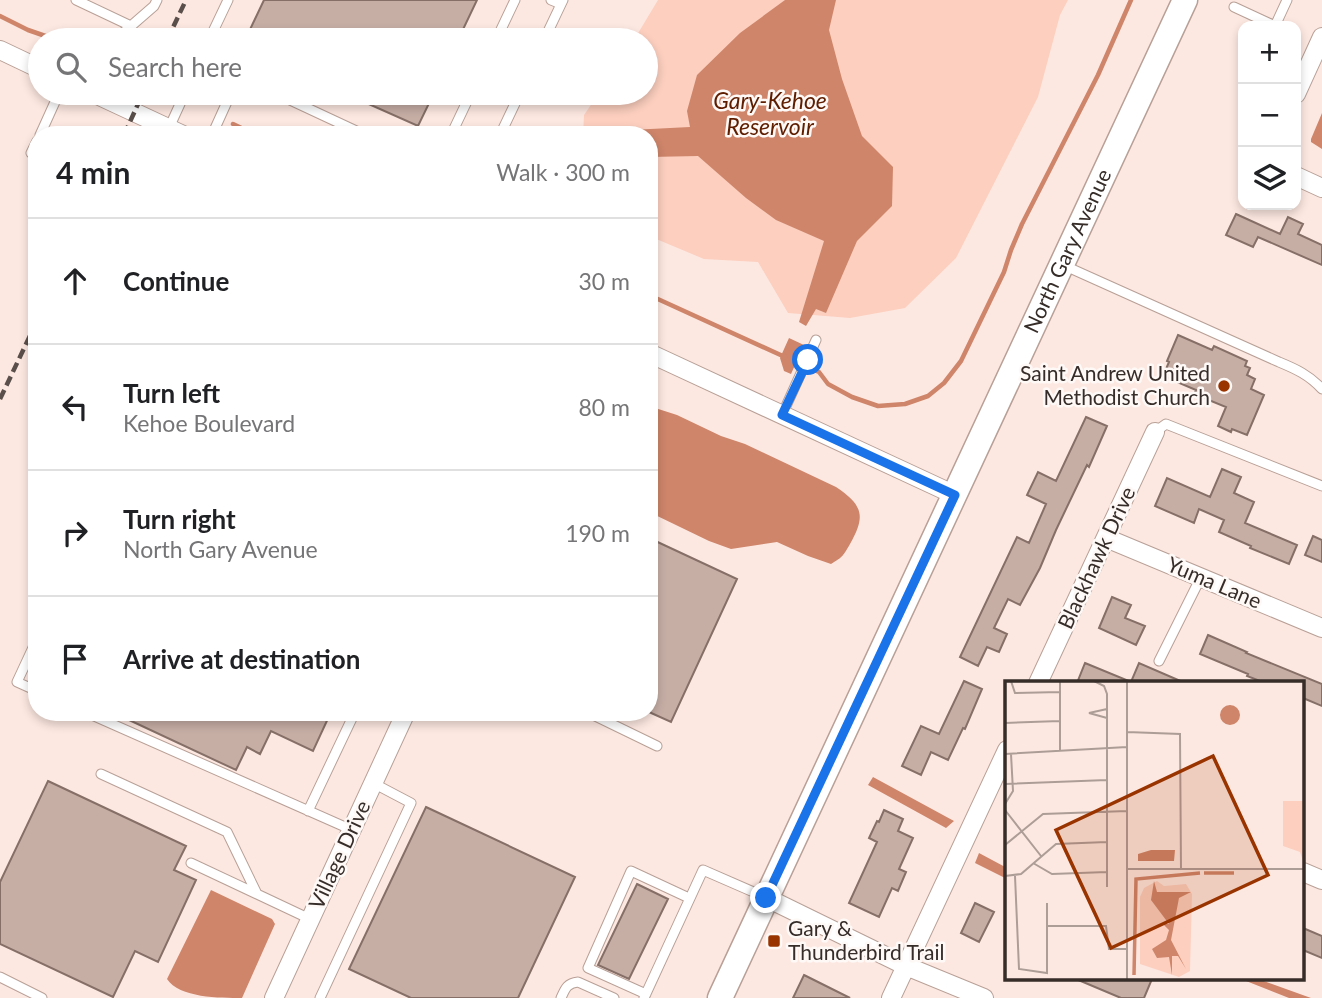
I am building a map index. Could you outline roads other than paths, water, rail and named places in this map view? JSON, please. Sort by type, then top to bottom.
[{"type":"street","name":"North Gary Avenue","points":[[720,998],[1185,0]]},
{"type":"street","points":[[1301,84],[1322,37]]},
{"type":"street","points":[[0,50],[28,63]]},
{"type":"street","points":[[118,105],[162,126]]},
{"type":"street","points":[[1301,178],[1322,188]]},
{"type":"street","points":[[658,357],[955,495]]},
{"type":"street","name":"Blackhawk Drive","points":[[1039,681],[1155,432]]},
{"type":"street","name":"Yuma Lane","points":[[1106,538],[1322,628]]},
{"type":"street","name":"Village Drive","points":[[274,998],[402,721]]},
{"type":"street","points":[[891,998],[1005,754]]},
{"type":"street","points":[[1304,872],[1322,880]]},
{"type":"street","points":[[766,898],[906,966],[984,998]]},
{"type":"lane","points":[[76,0],[131,26]]},
{"type":"lane","points":[[129,28],[154,6],[157,0]]},
{"type":"lane","points":[[215,28],[228,0]]},
{"type":"lane","points":[[502,28],[515,0]]},
{"type":"lane","points":[[550,28],[562,2],[551,0]]},
{"type":"lane","points":[[1277,21],[1287,0]]},
{"type":"lane","points":[[1234,7],[1264,21]]},
{"type":"lane","points":[[44,126],[54,105]]},
{"type":"lane","points":[[177,126],[182,105]]},
{"type":"lane","points":[[216,126],[226,105]]},
{"type":"lane","points":[[301,105],[346,126]]},
{"type":"lane","points":[[455,126],[465,105]]},
{"type":"lane","points":[[504,126],[514,105]]},
{"type":"lane","points":[[1062,264],[1300,370],[1322,389]]},
{"type":"lane","points":[[782,415],[816,340]]},
{"type":"lane","points":[[1155,432],[1166,424],[1322,486]]},
{"type":"lane","points":[[1159,661],[1201,578]]},
{"type":"lane","points":[[28,658],[17,682],[28,687]]},
{"type":"lane","points":[[105,721],[352,830]]},
{"type":"lane","points":[[309,811],[351,721]]},
{"type":"lane","points":[[606,721],[657,746]]},
{"type":"lane","points":[[101,774],[227,832],[257,894]]},
{"type":"lane","points":[[320,998],[411,803],[373,783]]},
{"type":"lane","points":[[191,863],[310,919]]},
{"type":"lane","points":[[689,898],[631,871],[588,968],[645,996],[703,870],[766,898]]},
{"type":"lane","points":[[0,977],[42,998]]},
{"type":"lane","points":[[561,998],[567,986],[578,982],[614,998]]},
{"type":"water","name":"Gary-Kehoe Reservoir","points":[[785,0],[836,0],[829,30],[842,79],[862,136],[893,167],[892,206],[857,241],[826,313],[816,309],[806,326],[799,322],[824,241],[776,220],[698,156],[658,157],[658,129],[690,127],[687,111],[697,75],[740,33]]},
{"type":"water","points":[[1322,113],[1322,149],[1311,142],[1311,139]]},
{"type":"water","points":[[789,338],[804,345],[791,374],[784,371],[780,358]]},
{"type":"water","points":[[658,409],[745,444],[836,487],[852,500],[859,512],[855,534],[844,554],[831,564],[777,542],[731,549],[658,516]]},
{"type":"water","points":[[873,777],[954,821],[946,828],[868,785]]},
{"type":"water","points":[[979,853],[1005,867],[1005,878],[975,863]]},
{"type":"water","points":[[211,890],[272,919],[275,924],[242,998],[190,993],[181,990],[167,979]]},
{"type":"water","points":[[1246,981],[1264,981],[1311,998],[1289,998]]},
{"type":"waterway","points":[[793,361],[819,372],[828,384],[852,397],[878,406],[905,404],[928,396],[944,383],[961,361],[1004,272],[1022,224],[1098,75],[1131,0]]},
{"type":"waterway","points":[[0,16],[28,30]]},
{"type":"waterway","points":[[233,124],[237,126]]},
{"type":"waterway","points":[[658,299],[785,357]]},
{"type":"railway","points":[[173,28],[186,0]]},
{"type":"railway","points":[[128,126],[138,105]]},
{"type":"railway","points":[[0,399],[28,340]]},
{"type":"place","name":"Saint Andrew United Methodist Church","points":[[1224,386]]},
{"type":"place","name":"Gary & Thunderbird Trail","points":[[774,941]]}]
